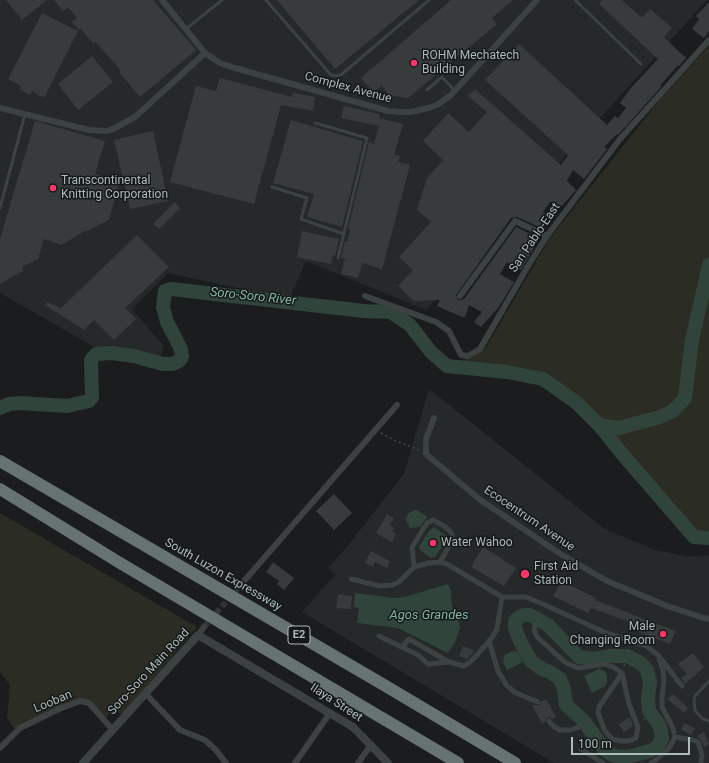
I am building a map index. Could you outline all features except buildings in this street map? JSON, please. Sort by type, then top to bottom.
[{"type":"highway","name":"South Luzon Expressway","points":[[0,461],[515,763]]},
{"type":"highway","name":"E2","points":[[0,489],[127,567],[458,763]]},
{"type":"street","name":"Complex Avenue","points":[[162,0],[205,53],[220,63],[388,111],[411,112],[428,108],[444,100],[455,91],[537,0]]},
{"type":"street","name":"San Pablo-East","points":[[365,296],[436,322],[449,331],[454,338],[461,355],[468,356],[480,348],[547,236],[620,139],[709,40]]},
{"type":"street","points":[[0,108],[89,130],[107,131],[135,117],[205,53]]},
{"type":"street","points":[[460,296],[515,221],[547,236]]},
{"type":"street","points":[[245,580],[397,405]]},
{"type":"street","points":[[426,454],[426,439],[434,418]]},
{"type":"street","name":"Ecocentrum Avenue","points":[[426,454],[479,499],[559,553],[607,581],[667,606],[709,619]]},
{"type":"street","points":[[414,567],[412,547],[428,523],[433,520],[444,526],[452,534],[451,542],[440,562]]},
{"type":"street","points":[[351,579],[380,586],[392,585],[399,582],[414,567],[440,562],[453,567],[502,597],[526,597],[545,604],[604,632],[646,646],[658,655],[682,686]]},
{"type":"street","points":[[402,647],[409,639],[450,662],[464,666],[469,663],[489,642],[497,629],[502,597]]},
{"type":"street","points":[[535,626],[534,630],[537,636],[566,664],[578,668],[604,664],[613,667],[622,674],[629,704],[638,723],[638,733],[636,738],[629,741],[612,739],[605,731],[598,713],[599,707],[622,674]]},
{"type":"street","points":[[198,634],[204,627]]},
{"type":"street","name":"Soro-Soro Main Road","points":[[83,763],[198,634],[284,685]]},
{"type":"street","points":[[379,636],[418,655],[428,664],[450,662]]},
{"type":"street","points":[[489,642],[498,671],[507,686],[516,693],[538,702]]},
{"type":"street","points":[[650,763],[657,761],[671,745],[675,737],[673,728],[662,707],[664,679],[658,655]]},
{"type":"street","name":"Ilaya Street","points":[[284,685],[353,727],[388,763]]},
{"type":"street","points":[[146,694],[180,730],[205,740],[216,750],[226,763]]},
{"type":"street","name":"Looban","points":[[0,748],[20,728],[59,709],[80,701],[89,703],[112,729]]},
{"type":"street","points":[[295,763],[330,713]]},
{"type":"street","points":[[549,721],[553,726],[560,730],[570,730],[579,727]]},
{"type":"street","points":[[675,737],[698,742],[702,755],[701,763]]},
{"type":"street","points":[[358,763],[371,745]]},
{"type":"street","points":[[581,749],[603,763]]},
{"type":"lane","points":[[186,30],[222,0]]},
{"type":"lane","points":[[266,0],[330,75],[337,76],[342,74],[429,0]]},
{"type":"lane","points":[[575,0],[641,64]]},
{"type":"lane","points":[[427,90],[442,77],[455,91]]},
{"type":"lane","points":[[0,208],[25,114]]},
{"type":"lane","points":[[316,123],[367,138],[338,258]]},
{"type":"lane","points":[[272,188],[307,198],[301,219],[344,234]]},
{"type":"lane","points":[[709,681],[695,696],[694,701],[695,710],[697,713],[703,719],[709,721]]},
{"type":"path","points":[[376,430],[394,440],[426,454]]},
{"type":"path","points":[[535,626],[545,604]]},
{"type":"path","points":[[622,674],[631,641]]},
{"type":"path","points":[[638,723],[662,707]]},
{"type":"path","points":[[579,727],[599,718]]},
{"type":"shaded area","points":[[0,0],[707,0],[426,310],[306,261],[289,299],[168,273],[132,309],[164,346],[160,357],[96,348],[0,293]]},
{"type":"shaded area","points":[[709,46],[709,538],[705,538],[694,537],[599,425],[577,403],[543,379],[507,372],[447,366],[469,358],[485,349],[550,238],[661,98]]},
{"type":"shaded area","points":[[429,389],[605,529],[655,550],[690,557],[709,555],[709,763],[554,763],[302,612],[335,575],[328,568],[346,548],[404,474]]},
{"type":"shaded area","points":[[0,513],[197,627],[122,715],[115,709],[105,718],[89,701],[48,712],[14,729],[7,717],[10,685],[0,672]]},
{"type":"water","points":[[415,510],[427,517],[420,527],[410,528],[406,520],[407,516]]},
{"type":"water","name":"Water Wahoo","points":[[434,527],[447,536],[447,539],[435,557],[431,558],[420,550],[419,546],[430,530]]},
{"type":"water","name":"Agos Grandes","points":[[448,584],[451,591],[452,607],[459,622],[460,628],[455,642],[448,653],[398,628],[357,623],[359,608],[354,607],[355,593],[394,598],[405,597]]},
{"type":"water","points":[[513,651],[518,652],[523,662],[507,670],[503,662],[504,656]]},
{"type":"water","points":[[599,669],[603,670],[607,675],[607,683],[605,686],[592,693],[584,676]]},
{"type":"waterway","points":[[599,425],[619,428],[660,417],[673,411],[685,398],[692,340],[709,265]]},
{"type":"waterway","name":"Soro-Soro River","points":[[0,408],[9,404],[19,403],[67,406],[89,401],[92,397],[91,360],[96,354],[112,353],[134,356],[163,364],[172,364],[179,361],[182,357],[181,349],[167,322],[163,307],[165,291],[171,289],[364,311],[391,312],[410,325],[431,352],[447,366],[507,372],[543,379],[577,403],[599,425],[694,537],[709,538]]},
{"type":"waterway","points":[[524,615],[530,615],[548,625],[579,657],[595,659],[611,656],[627,656],[641,663],[647,670],[650,682],[648,698],[649,711],[658,723],[661,730],[662,739],[656,748],[631,756],[620,757],[612,755],[605,750],[583,720],[566,705],[564,689],[560,679],[531,661],[515,628],[515,621],[524,615]]},
{"type":"tunnel","points":[[204,627],[245,580]]},
{"type":"place","name":"ROHM Mechatech Building","points":[[414,63]]},
{"type":"place","name":"Transcontinental Knitting Corporation","points":[[53,188]]},
{"type":"place","name":"Water Wahoo","points":[[433,543]]},
{"type":"place","name":"First Aid Station","points":[[525,574]]},
{"type":"place","name":"Male Changing Room","points":[[663,634]]}]
